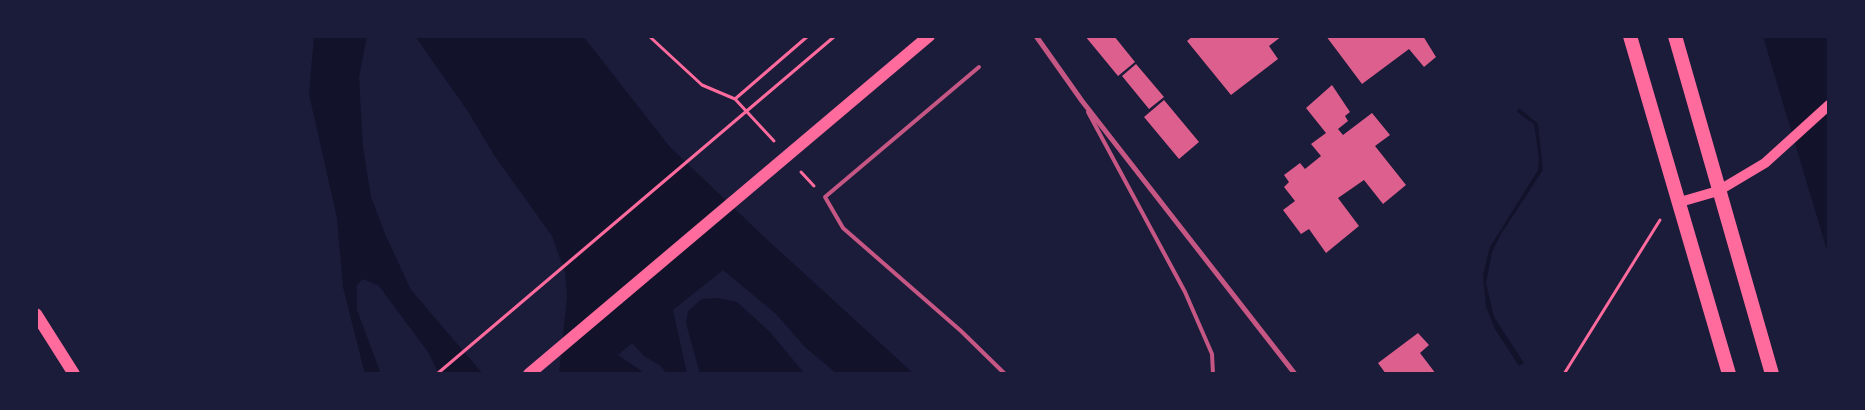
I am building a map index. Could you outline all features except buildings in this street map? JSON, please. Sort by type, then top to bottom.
[{"type":"highway","points":[[1630,36],[1680,202],[1728,374]]},
{"type":"highway","points":[[1675,36],[1772,374]]},
{"type":"main road","points":[[529,374],[929,36]]},
{"type":"main road","points":[[1680,202],[1718,190],[1764,163],[1829,105]]},
{"type":"main road","points":[[36,314],[74,374]]},
{"type":"street","points":[[1036,36],[1082,101],[1295,374]]},
{"type":"lane","points":[[978,67],[825,197],[843,228],[961,331],[1005,374]]},
{"type":"lane","points":[[1082,101],[1186,292],[1212,354],[1213,374]]},
{"type":"path","points":[[649,36],[702,85],[735,99],[808,36]]},
{"type":"path","points":[[437,374],[835,36]]},
{"type":"path","points":[[1564,374],[1662,218]]},
{"type":"shaded area","points":[[314,36],[367,36],[359,77],[363,147],[371,197],[386,236],[411,290],[483,374],[439,374],[428,352],[379,286],[363,279],[357,285],[357,310],[381,374],[365,374],[343,287],[337,218],[309,94]]},
{"type":"shaded area","points":[[415,36],[583,36],[670,147],[760,233],[914,374],[837,374],[805,347],[776,314],[723,270],[673,310],[687,374],[667,374],[661,366],[644,356],[632,343],[618,355],[646,374],[559,374],[567,297],[565,272],[552,236],[494,155],[469,113]]},
{"type":"shaded area","points":[[1763,36],[1827,36],[1829,257],[1773,70]]},
{"type":"shaded area","points":[[1519,108],[1538,124],[1543,170],[1501,234],[1492,252],[1486,283],[1494,317],[1524,363],[1519,366],[1495,329],[1486,307],[1483,275],[1490,247],[1538,170],[1539,157],[1534,124],[1517,112]]},
{"type":"shaded area","points":[[718,298],[737,302],[769,331],[805,374],[700,374],[686,323],[688,311],[702,299]]}]
